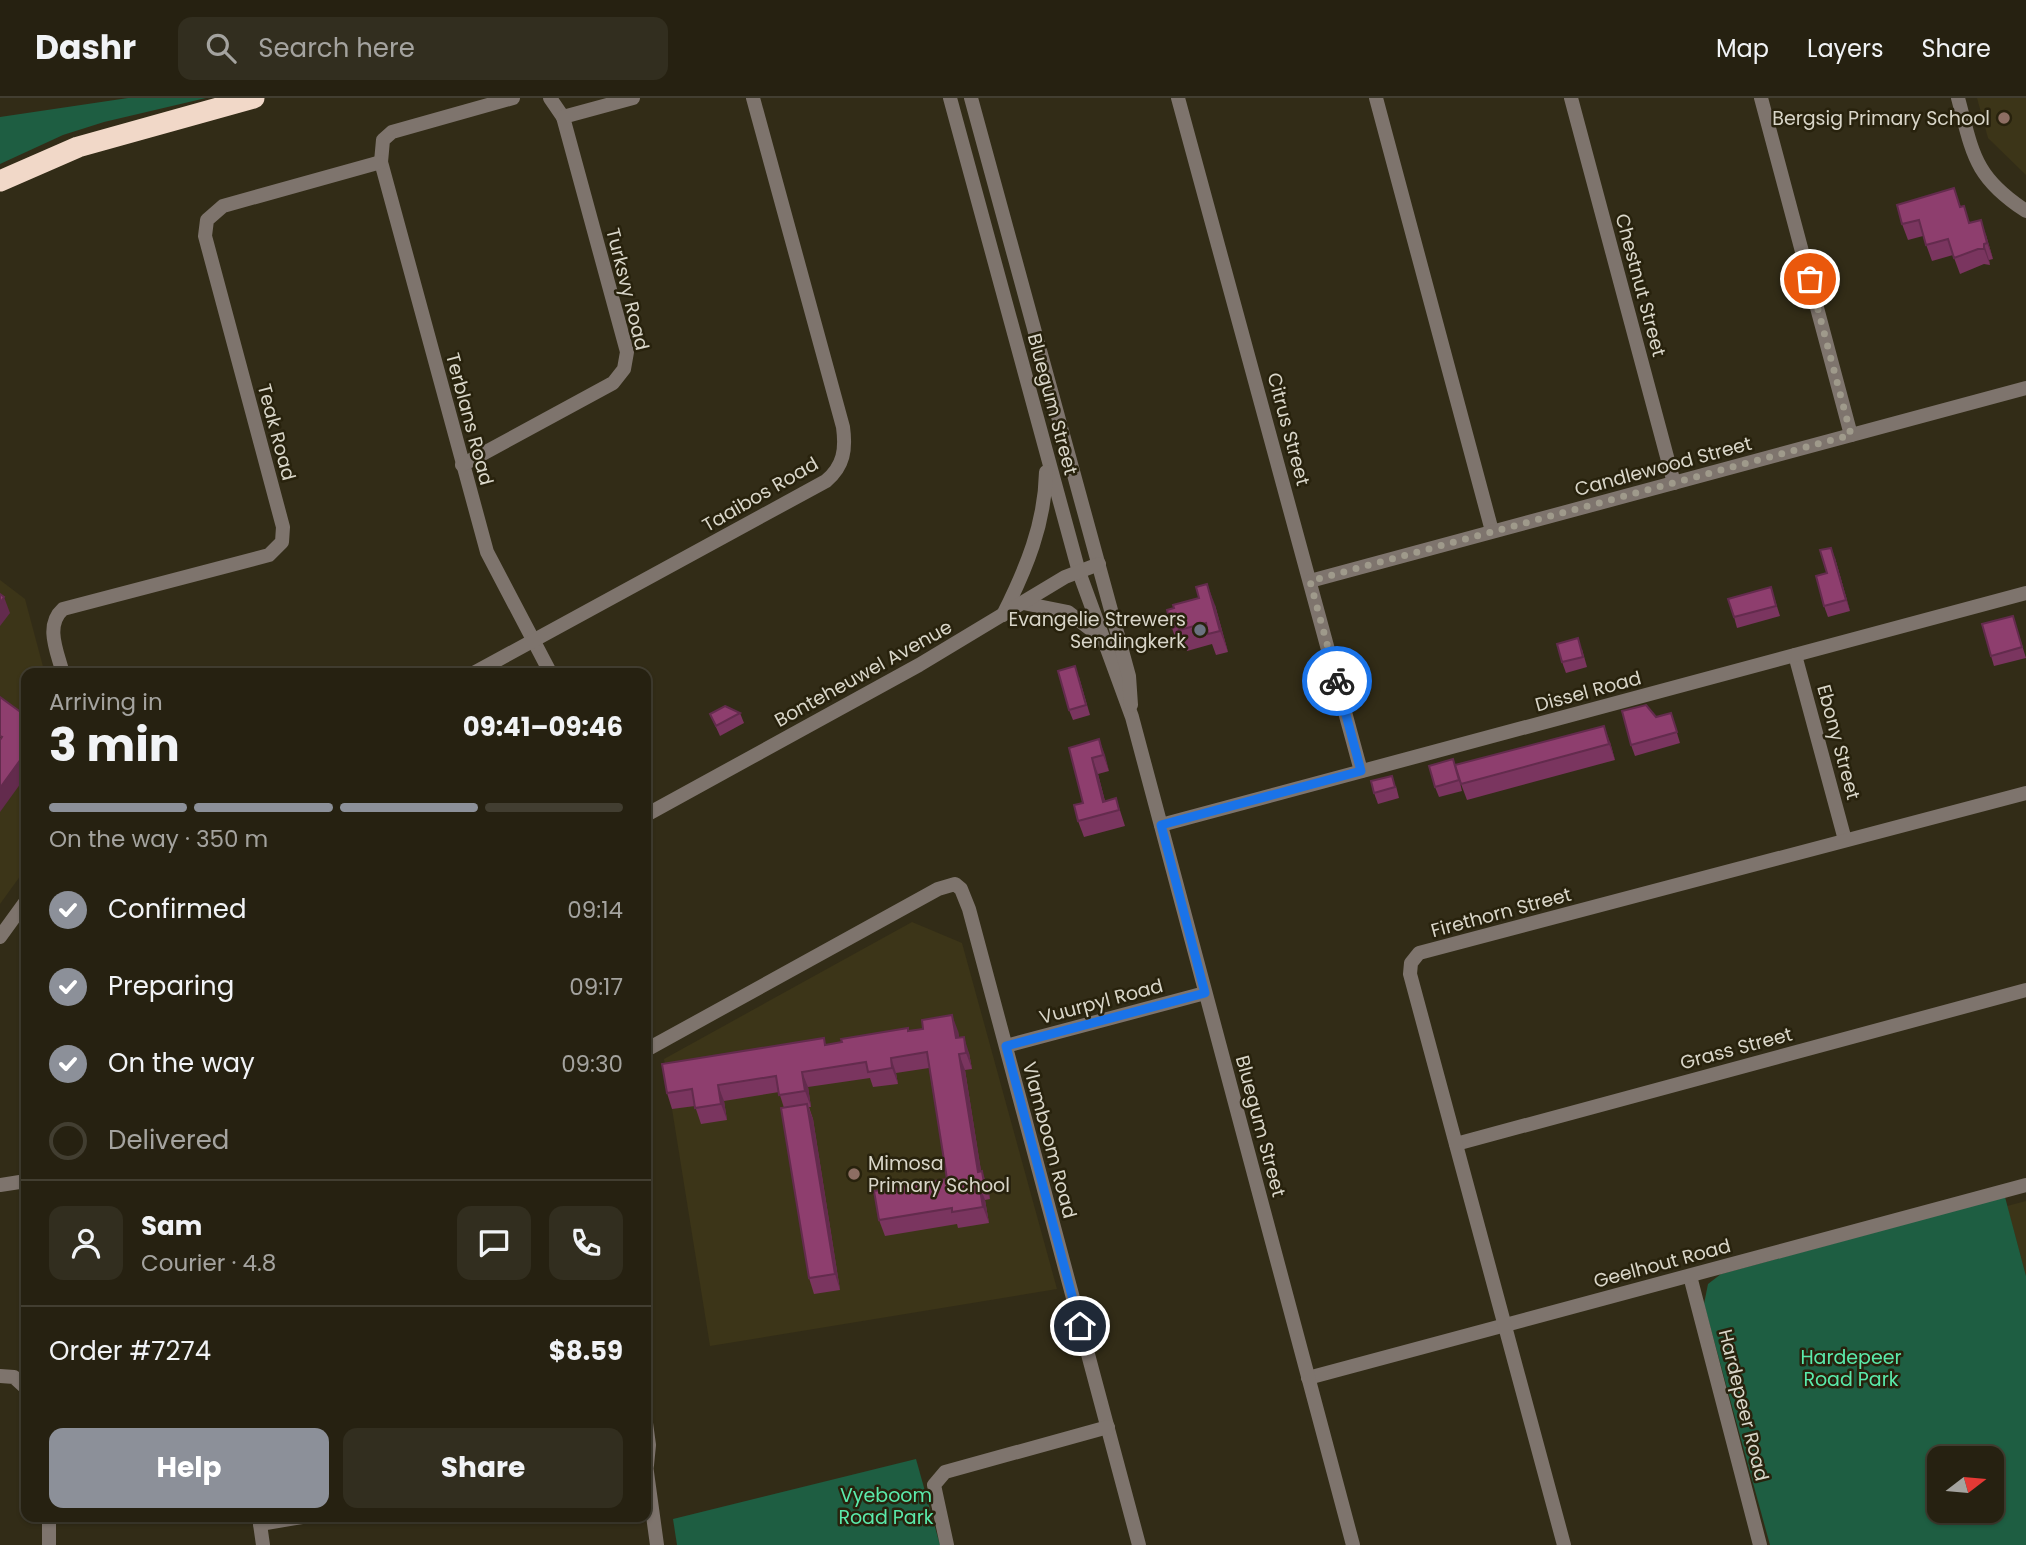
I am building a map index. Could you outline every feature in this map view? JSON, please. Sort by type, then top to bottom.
[{"type":"highway","points":[[0,181],[78,147],[254,98]]},
{"type":"street","points":[[381,162],[383,140],[393,132],[513,98]]},
{"type":"street","name":"Turksvy Road","points":[[462,465],[613,383],[626,362],[627,352],[562,117],[550,98]]},
{"type":"street","points":[[562,117],[633,98]]},
{"type":"street","name":"Taaibos Road","points":[[484,668],[826,481],[843,460],[846,444],[844,427],[753,98]]},
{"type":"street","name":"Bluegum Street","points":[[950,98],[1079,572],[1132,717],[1353,1545]]},
{"type":"street","name":"Bluegum Street","points":[[971,98],[1129,676],[1132,717]]},
{"type":"street","name":"Citrus Street","points":[[1178,98],[1361,771]]},
{"type":"street","points":[[1376,98],[1492,531]]},
{"type":"street","name":"Chestnut Street","points":[[1571,98],[1674,483]]},
{"type":"street","points":[[1761,98],[1851,435]]},
{"type":"street","points":[[1958,98],[1981,171],[1995,189],[2026,211]]},
{"type":"street","name":"Terblans Road","points":[[381,162],[486,552],[548,668]]},
{"type":"street","name":"Teak Road","points":[[62,668],[52,630],[57,614],[63,609],[269,555],[282,542],[283,527],[205,236],[206,220],[223,206],[381,162]]},
{"type":"street","name":"Candlewood Street","points":[[1310,581],[2026,388]]},
{"type":"street","points":[[1002,616],[1030,557],[1040,526],[1047,454]]},
{"type":"street","name":"Bonteheuwel Avenue","points":[[651,812],[919,665],[1023,603],[1099,564]]},
{"type":"street","name":"Dissel Road","points":[[1161,825],[2026,593]]},
{"type":"street","points":[[1023,603],[1059,609],[1077,617],[1092,628],[1104,645]]},
{"type":"street","name":"Ebony Street","points":[[1796,655],[1845,840]]},
{"type":"street","name":"Firethorn Street","points":[[1564,1545],[1410,974],[1414,958],[1419,953],[2026,793]]},
{"type":"street","name":"Vlamboom Road","points":[[651,1047],[938,889],[955,884],[961,890],[969,909],[1139,1545]]},
{"type":"street","points":[[0,937],[21,908]]},
{"type":"street","name":"Grass Street","points":[[1456,1144],[2026,990]]},
{"type":"street","name":"Vuurpyl Road","points":[[1006,1046],[1205,993]]},
{"type":"street","points":[[0,1185],[21,1182]]},
{"type":"street","name":"Geelhout Road","points":[[1308,1378],[2026,1185]]},
{"type":"street","name":"Hardepeer Road","points":[[1689,1276],[1760,1545]]},
{"type":"street","points":[[0,1376],[14,1377],[21,1383]]},
{"type":"street","points":[[947,1545],[934,1494],[934,1485],[945,1472],[1108,1427]]},
{"type":"street","points":[[651,1501],[657,1545]]},
{"type":"street","points":[[49,1522],[49,1545]]},
{"type":"street","points":[[259,1522],[263,1545]]},
{"type":"shaded area","name":"Bergsig Primary School","points":[[1977,98],[2026,98],[2026,175],[1988,138]]},
{"type":"shaded area","points":[[0,580],[25,599],[43,668],[21,668],[21,875],[0,904]]},
{"type":"shaded area","name":"Mimosa Primary School","points":[[912,922],[962,943],[1057,1289],[710,1346],[664,1059]]},
{"type":"shaded area","points":[[2026,1201],[2026,1276],[2007,1206]]},
{"type":"green space","points":[[128,98],[206,98],[104,122],[63,135],[0,164],[0,117]]},
{"type":"green space","name":"Hardepeer Road Park","points":[[2005,1197],[2026,1276],[2026,1545],[1770,1545],[1704,1304],[1708,1284],[1721,1274]]},
{"type":"green space","name":"Vyeboom Road Park","points":[[916,1459],[940,1545],[677,1545],[673,1519]]},
{"type":"building","points":[[1954,188],[1960,207],[1964,206],[1969,223],[1981,220],[1987,243],[1984,244],[1984,249],[1954,258],[1948,239],[1926,245],[1919,220],[1902,224],[1897,205]]},
{"type":"building","points":[[1831,548],[1846,600],[1824,606],[1816,576],[1827,573],[1820,550]]},
{"type":"building","points":[[1207,584],[1220,631],[1208,634],[1206,623],[1179,630],[1178,626],[1172,628],[1167,610],[1174,608],[1173,605],[1199,598],[1196,587]]},
{"type":"building","points":[[1771,587],[1776,606],[1734,617],[1728,599]]},
{"type":"building","points":[[2013,616],[2022,647],[1991,656],[1982,624]]},
{"type":"building","points":[[1578,638],[1583,657],[1562,662],[1557,644]]},
{"type":"building","points":[[1075,666],[1086,705],[1069,710],[1058,671]]},
{"type":"building","points":[[0,697],[21,712],[21,759],[0,788],[2,737]]},
{"type":"building","points":[[1646,705],[1656,717],[1671,713],[1677,732],[1631,745],[1622,711]]},
{"type":"building","points":[[725,706],[740,713],[716,726],[710,714]]},
{"type":"building","points":[[1604,726],[1609,744],[1461,784],[1455,765]]},
{"type":"building","points":[[1099,739],[1103,755],[1092,758],[1103,802],[1116,798],[1119,810],[1078,821],[1074,805],[1083,803],[1069,748]]},
{"type":"building","points":[[1453,759],[1459,780],[1435,787],[1429,766]]},
{"type":"building","points":[[1392,776],[1395,787],[1374,793],[1371,781]]},
{"type":"building","points":[[952,1015],[956,1038],[964,1037],[966,1053],[959,1054],[978,1172],[982,1171],[984,1183],[979,1184],[983,1207],[952,1212],[952,1208],[879,1220],[874,1191],[947,1179],[927,1052],[891,1058],[892,1068],[868,1072],[866,1062],[802,1072],[805,1091],[779,1095],[776,1076],[718,1085],[721,1104],[695,1108],[692,1089],[667,1093],[662,1064],[824,1038],[825,1045],[842,1042],[841,1039],[908,1028],[908,1031],[923,1029],[922,1020]]},
{"type":"building","points":[[807,1104],[835,1274],[809,1278],[781,1108]]},
{"type":"way so far","points":[[1337,681],[1310,581],[1851,435],[1810,279]]},
{"type":"place","name":"Bergsig Primary School","points":[[2004,118]]},
{"type":"place","name":"Evangelie Strewers Sendingkerk","points":[[1200,630]]},
{"type":"place","name":"Mimosa Primary School","points":[[854,1174]]},
{"type":"route","points":[[1080,1326],[1006,1046],[1205,993],[1161,825],[1361,771],[1337,681]]}]
